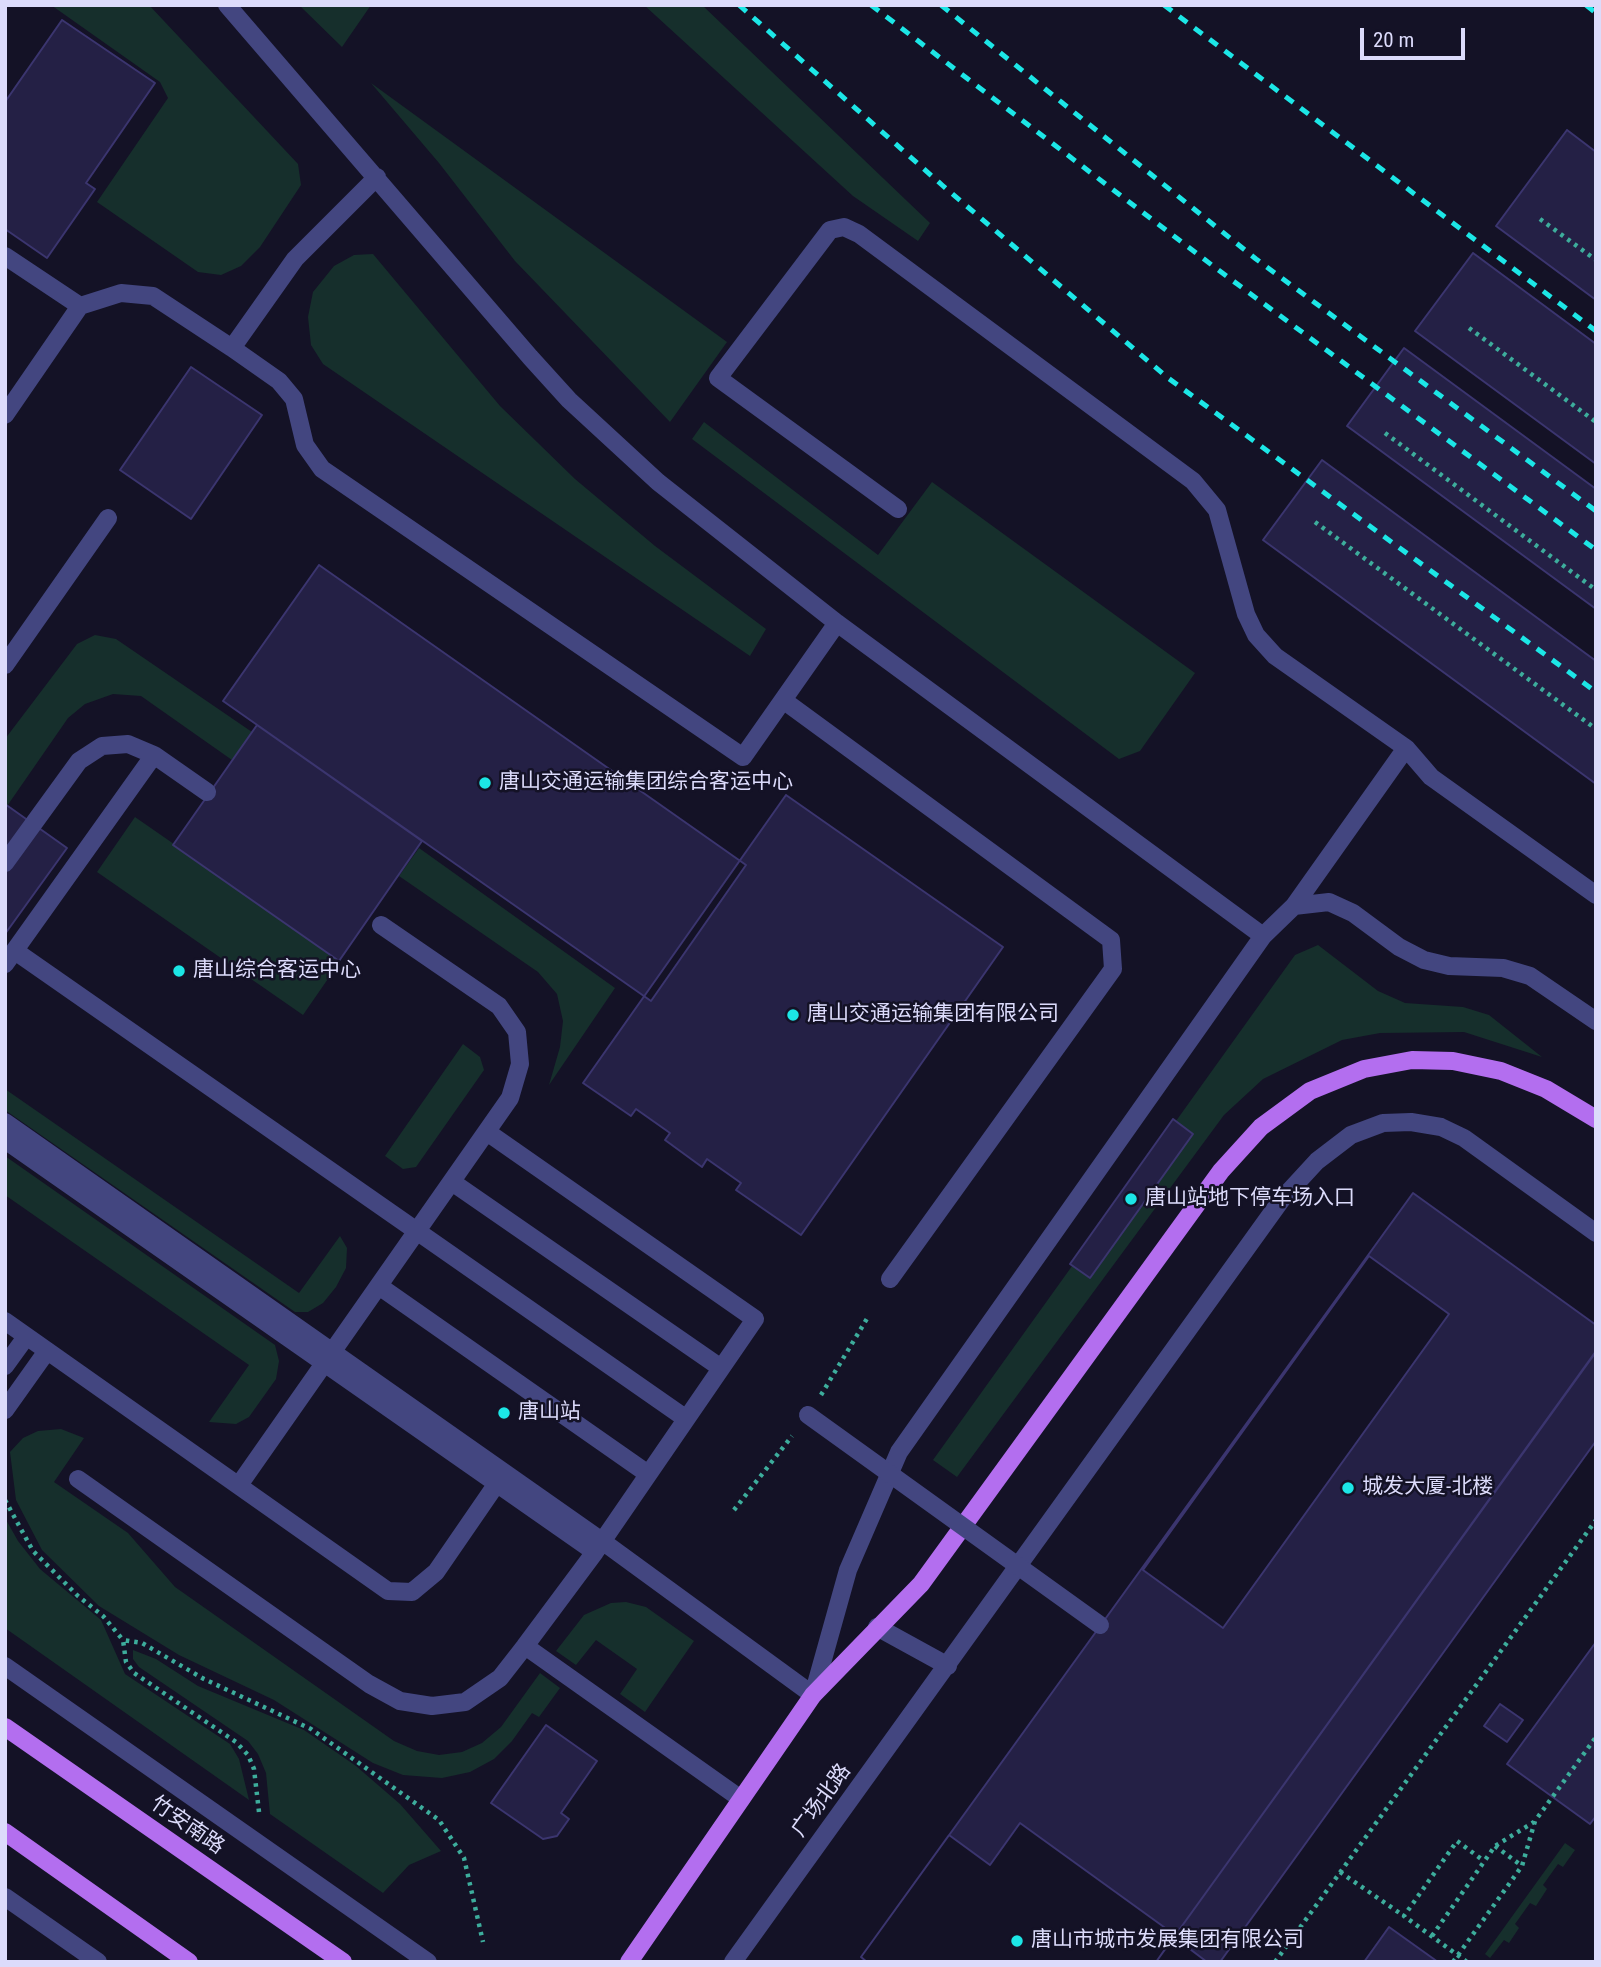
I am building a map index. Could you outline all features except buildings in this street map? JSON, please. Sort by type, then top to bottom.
[{"type":"main road","points":[[629,1962],[813,1695],[921,1584],[1221,1171],[1261,1127],[1310,1091],[1364,1069],[1412,1060],[1453,1061],[1501,1072],[1546,1089],[1596,1119]]},
{"type":"main road","name":"竹安南路","points":[[5,1727],[342,1962]]},
{"type":"main road","points":[[5,1832],[189,1962]]},
{"type":"street","points":[[227,5],[569,400],[702,519],[837,623],[1263,936]]},
{"type":"street","points":[[232,348],[295,259],[377,177]]},
{"type":"street","points":[[898,509],[718,378],[830,230],[844,228],[859,234],[1193,481],[1217,510],[1246,614],[1256,635],[1275,656],[1406,748],[1431,777],[1596,895]]},
{"type":"street","points":[[5,256],[80,306]]},
{"type":"street","points":[[5,415],[80,306],[121,293],[153,296],[279,381],[294,398],[305,445],[321,469],[743,757],[837,623]]},
{"type":"street","points":[[5,665],[108,518]]},
{"type":"street","points":[[783,700],[1111,940],[1113,969],[890,1279]]},
{"type":"street","points":[[5,863],[79,761],[102,746],[128,744],[153,755],[207,792]]},
{"type":"street","points":[[5,1122],[328,1357],[813,1695],[848,1570],[899,1452],[1263,936],[1294,906],[1406,748]]},
{"type":"street","points":[[153,755],[10,957],[685,1418]]},
{"type":"street","points":[[1294,906],[1329,902],[1353,914],[1399,947],[1424,960],[1449,966],[1503,968],[1530,976],[1596,1021]]},
{"type":"street","points":[[239,1485],[510,1098],[520,1064],[517,1032],[499,1006],[381,925]]},
{"type":"street","name":"广场北路","points":[[733,1962],[1282,1199],[1317,1161],[1351,1135],[1383,1123],[1411,1122],[1441,1127],[1464,1138],[1596,1233]]},
{"type":"street","points":[[78,1479],[369,1684],[400,1701],[432,1706],[466,1702],[500,1678],[599,1546],[755,1319],[487,1132]]},
{"type":"street","points":[[5,1140],[328,1357]]},
{"type":"street","points":[[452,1182],[721,1368]]},
{"type":"street","points":[[379,1286],[648,1474]]},
{"type":"street","points":[[5,1321],[388,1591],[412,1592],[436,1572],[501,1478]]},
{"type":"street","points":[[5,1366],[26,1337]]},
{"type":"street","points":[[5,1410],[47,1351]]},
{"type":"street","points":[[808,1415],[1100,1625]]},
{"type":"street","points":[[877,1627],[948,1666]]},
{"type":"street","points":[[524,1646],[741,1799]]},
{"type":"street","points":[[5,1667],[428,1962]]},
{"type":"street","points":[[5,1897],[98,1962]]},
{"type":"path","points":[[1540,219],[1596,260]]},
{"type":"path","points":[[1469,328],[1596,422]]},
{"type":"path","points":[[1385,433],[1596,590]]},
{"type":"path","points":[[1315,522],[1596,729]]},
{"type":"path","points":[[5,1500],[33,1551],[103,1616],[123,1640],[126,1661],[134,1673],[236,1742],[248,1755],[254,1769],[260,1819]]},
{"type":"path","points":[[1275,1962],[1596,1520]]},
{"type":"path","points":[[123,1640],[142,1643],[204,1679],[311,1729],[439,1820],[464,1858],[483,1942]]},
{"type":"path","points":[[1453,1962],[1522,1867],[1535,1821],[1596,1737]]},
{"type":"path","points":[[1432,1936],[1495,1846],[1535,1821]]},
{"type":"path","points":[[1404,1916],[1457,1841],[1484,1861]]},
{"type":"path","points":[[1495,1846],[1522,1867]]},
{"type":"path","points":[[1340,1871],[1467,1962]]},
{"type":"green space","points":[[51,5],[149,5],[298,164],[301,185],[260,247],[241,266],[221,275],[198,272],[97,202],[168,98],[160,82]]},
{"type":"green space","points":[[299,5],[371,5],[342,47]]},
{"type":"green space","points":[[644,5],[702,5],[930,223],[918,241],[853,196]]},
{"type":"green space","points":[[371,83],[727,342],[670,422],[515,261],[439,163]]},
{"type":"green space","points":[[373,254],[500,406],[575,479],[655,546],[766,629],[750,656],[323,364],[311,345],[308,317],[313,292],[334,266],[354,255]]},
{"type":"green space","points":[[704,422],[878,555],[932,482],[1195,673],[1140,751],[1119,759],[692,439]]},
{"type":"green space","points":[[95,635],[116,639],[252,732],[232,760],[141,696],[113,694],[85,704],[68,718],[5,809],[5,739],[77,644]]},
{"type":"green space","points":[[135,817],[341,960],[303,1015],[97,872]]},
{"type":"green space","points":[[419,848],[615,988],[549,1085],[560,1047],[563,1021],[557,994],[538,972],[399,876]]},
{"type":"green space","points":[[1318,945],[1378,991],[1405,1003],[1463,1007],[1489,1015],[1542,1057],[1464,1032],[1380,1033],[1342,1040],[1263,1079],[1224,1115],[957,1477],[933,1460],[1295,955]]},
{"type":"green space","points":[[463,1044],[480,1057],[484,1070],[416,1167],[403,1169],[385,1156]]},
{"type":"green space","points":[[5,1089],[299,1293],[340,1236],[347,1248],[346,1268],[336,1287],[323,1303],[308,1312],[295,1312],[5,1110]]},
{"type":"green space","points":[[5,1156],[275,1345],[279,1361],[276,1379],[249,1417],[236,1424],[209,1422],[249,1365],[5,1195]]},
{"type":"green space","points":[[61,1429],[84,1438],[54,1482],[128,1533],[175,1587],[394,1741],[417,1751],[439,1755],[462,1752],[482,1743],[501,1727],[540,1673],[560,1688],[539,1717],[532,1713],[512,1741],[494,1759],[470,1772],[442,1778],[403,1775],[373,1763],[274,1700],[179,1655],[99,1606],[42,1550],[16,1500],[10,1452],[23,1438],[38,1431]]},
{"type":"green space","points":[[5,1518],[18,1541],[40,1569],[101,1620],[125,1674],[230,1744],[239,1759],[249,1800],[5,1628]]},
{"type":"green space","points":[[626,1602],[646,1607],[694,1641],[645,1712],[620,1694],[637,1669],[596,1640],[576,1665],[556,1651],[584,1615],[611,1603]]},
{"type":"green space","points":[[133,1650],[156,1659],[198,1686],[304,1730],[356,1766],[400,1804],[441,1851],[409,1865],[383,1893],[270,1814],[266,1773],[258,1754],[248,1741],[139,1667],[133,1659]]},
{"type":"green space","points":[[1565,1843],[1575,1850],[1563,1867],[1558,1864],[1543,1885],[1547,1889],[1536,1906],[1530,1903],[1515,1924],[1519,1928],[1509,1943],[1504,1940],[1490,1958],[1485,1954]]},
{"type":"railway","points":[[739,5],[942,185],[1168,378],[1596,692]]},
{"type":"railway","points":[[871,5],[1217,269],[1596,550]]},
{"type":"railway","points":[[941,5],[1256,259],[1596,511]]},
{"type":"railway","points":[[1164,5],[1596,331]]},
{"type":"railway","points":[[1586,5],[1596,13]]},
{"type":"place","name":"唐山交通运输集团综合客运中心","points":[[485,783]]},
{"type":"place","name":"唐山综合客运中心","points":[[179,971]]},
{"type":"place","name":"唐山交通运输集团有限公司","points":[[793,1015]]},
{"type":"place","name":"唐山站地下停车场入口","points":[[1131,1199]]},
{"type":"place","name":"唐山站","points":[[504,1413]]},
{"type":"place","name":"城发大厦-北楼","points":[[1348,1488]]},
{"type":"place","name":"唐山市城市发展集团有限公司","points":[[1017,1941]]}]
